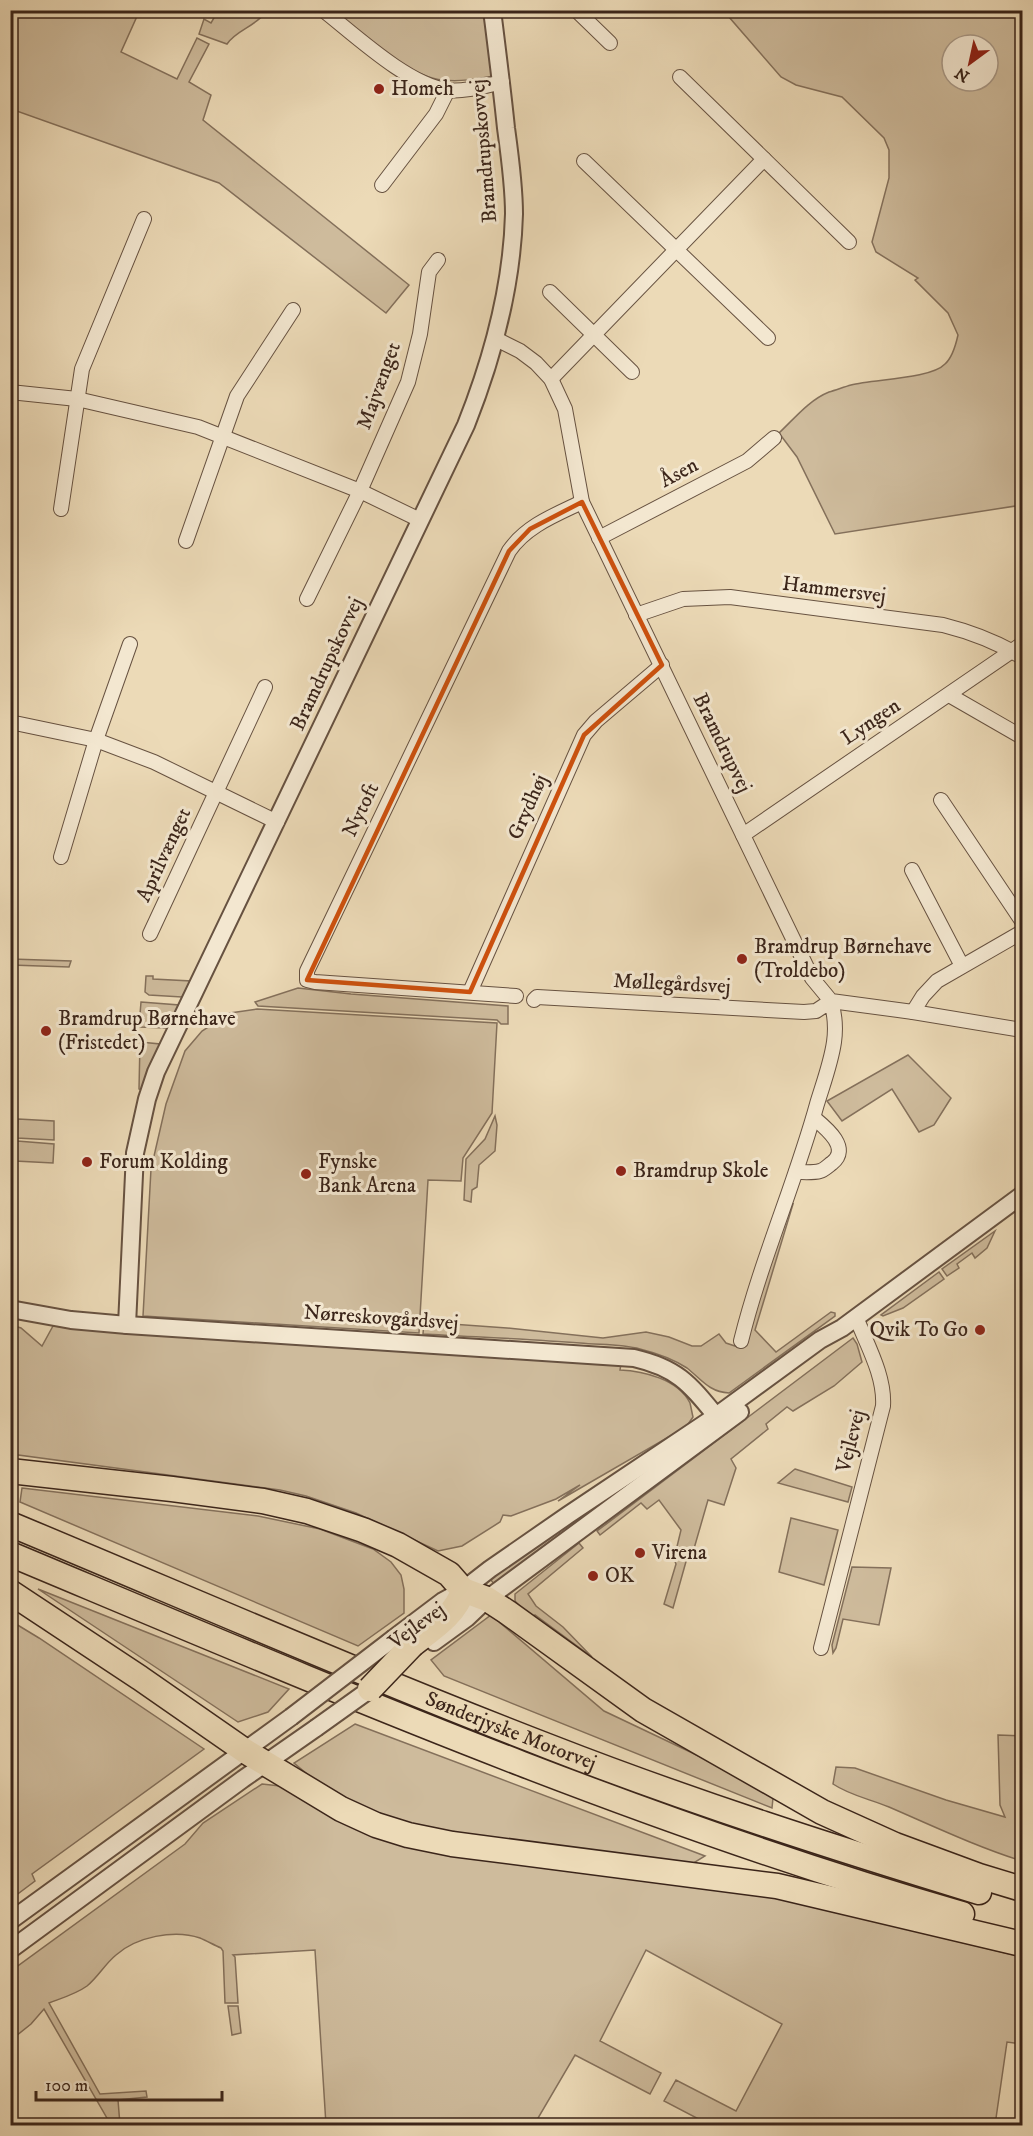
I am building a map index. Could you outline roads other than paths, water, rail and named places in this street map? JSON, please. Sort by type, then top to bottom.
[{"type":"highway","points":[[10,1471],[263,1501],[307,1511],[363,1530],[398,1545],[449,1574],[463,1590],[488,1599],[643,1710],[822,1812],[895,1845],[1023,1889]]},
{"type":"highway","name":"Sønderjyske Motorvej","points":[[10,1524],[550,1748],[793,1835],[982,1893],[1023,1903]]},
{"type":"highway","name":"Sønderjyske Motorvej","points":[[10,1554],[375,1707],[621,1802],[798,1864],[1023,1931]]},
{"type":"highway","points":[[370,1689],[410,1644],[453,1612],[463,1590]]},
{"type":"highway","points":[[10,1592],[245,1751],[341,1809],[376,1825],[408,1835],[452,1844],[777,1886],[1023,1944]]},
{"type":"street","points":[[323,10],[393,64],[418,81],[430,86],[448,90],[465,90],[502,82]]},
{"type":"street","name":"Bramdrupskovvej","points":[[127,1325],[135,1153],[147,1099],[172,1037],[466,425],[496,339],[509,274],[514,214],[502,82],[492,10]]},
{"type":"street","points":[[576,10],[610,43]]},
{"type":"street","points":[[680,77],[849,242]]},
{"type":"street","points":[[382,185],[436,114],[448,90]]},
{"type":"street","points":[[551,379],[764,159]]},
{"type":"street","points":[[584,161],[768,338]]},
{"type":"street","points":[[61,509],[82,369],[144,219]]},
{"type":"street","name":"Majvænget","points":[[307,599],[360,491],[408,382],[420,334],[429,272],[438,260]]},
{"type":"street","points":[[550,292],[632,372]]},
{"type":"street","points":[[186,541],[237,396],[293,310]]},
{"type":"street","name":"Bramdrupvej","points":[[496,339],[520,351],[536,363],[551,379],[565,409],[582,502],[812,978],[831,1001]]},
{"type":"street","points":[[10,393],[77,399],[198,427],[360,491],[420,520]]},
{"type":"street","name":"Åsen","points":[[599,538],[747,461],[774,438]]},
{"type":"street","name":"Nytoft","points":[[516,996],[315,982],[307,980],[307,971],[509,551],[519,537],[530,529],[582,502]]},
{"type":"street","name":"Hammersvej","points":[[636,615],[683,599],[730,597],[943,625],[1019,651]]},
{"type":"street","points":[[61,858],[96,740],[130,644]]},
{"type":"street","name":"Lyngen","points":[[743,835],[949,694],[1019,651]]},
{"type":"street","name":"Grydhøj","points":[[470,992],[584,735],[596,721],[662,665]]},
{"type":"street","name":"Aprilvænget","points":[[150,934],[265,687]]},
{"type":"street","points":[[949,694],[1023,737]]},
{"type":"street","name":"Aprilvænget","points":[[10,722],[96,740],[154,762],[276,822]]},
{"type":"street","points":[[941,800],[1023,921]]},
{"type":"street","points":[[912,870],[962,966]]},
{"type":"street","points":[[913,1012],[923,996],[937,981],[1023,932]]},
{"type":"street","name":"Møllegårdsvej","points":[[534,1000],[537,998],[804,1012],[816,1011],[831,1001]]},
{"type":"street","points":[[741,1341],[750,1303],[814,1118],[834,1043],[835,1018],[831,1001],[1023,1030]]},
{"type":"street","points":[[796,1172],[820,1171],[835,1161],[839,1154],[839,1145],[827,1129],[814,1118]]},
{"type":"street","name":"Vejlevej","points":[[10,1921],[291,1717],[410,1644],[467,1618],[488,1599],[720,1420],[819,1340],[842,1328],[1023,1195]]},
{"type":"street","name":"Nørreskovgårdsvej","points":[[10,1309],[71,1320],[127,1325],[634,1358],[660,1366],[682,1378],[720,1420]]},
{"type":"street","name":"Vejlevej","points":[[820,1648],[884,1406],[881,1383],[856,1317]]},
{"type":"street","name":"Vejlevej","points":[[463,1590],[539,1535],[720,1420]]},
{"type":"street","points":[[10,1950],[370,1689]]},
{"type":"place","name":"Homeh","points":[[379,89]]},
{"type":"place","name":"Bramdrup Børnehave (Troldebo)","points":[[742,959]]},
{"type":"place","name":"Bramdrup Børnehave (Fristedet)","points":[[46,1031]]},
{"type":"place","name":"Forum Kolding","points":[[87,1162]]},
{"type":"place","name":"Bramdrup Skole","points":[[621,1171]]},
{"type":"place","name":"Fynske Bank Arena","points":[[306,1174]]},
{"type":"place","name":"Qvik To Go","points":[[980,1330]]},
{"type":"place","name":"Virena","points":[[640,1553]]},
{"type":"place","name":"OK","points":[[593,1576]]}]
